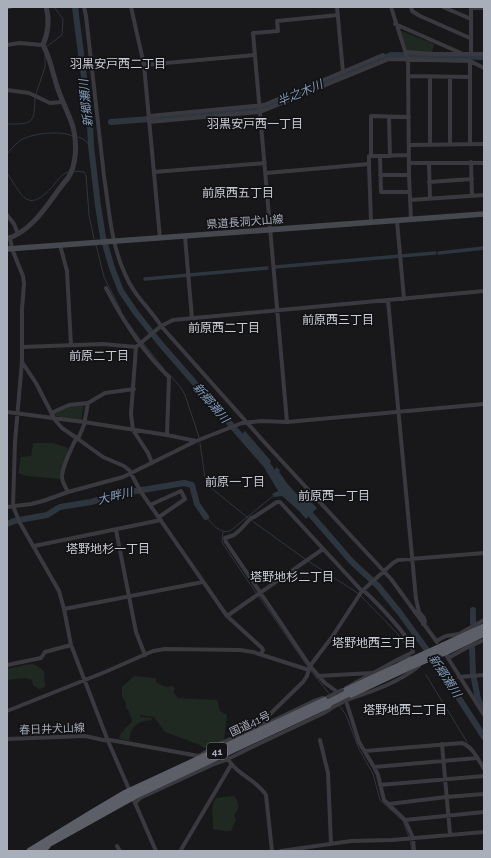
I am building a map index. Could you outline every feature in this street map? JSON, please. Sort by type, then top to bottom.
[{"type":"highway","name":"国道41号","points":[[42,849],[133,797],[443,649],[484,627]]},
{"type":"highway","name":"国道41号","points":[[443,649],[484,633]]},
{"type":"highway","name":"国道41号","points":[[30,851],[92,813],[133,797]]},
{"type":"highway","points":[[24,851],[76,819],[92,813]]},
{"type":"main road","name":"県道長洞犬山線","points":[[10,249],[484,214]]},
{"type":"street","points":[[43,45],[46,38],[48,20],[46,7]]},
{"type":"street","points":[[84,7],[109,215],[124,273],[130,286],[162,326],[247,422],[391,579],[443,649],[484,715]]},
{"type":"street","points":[[130,7],[144,65],[160,238]]},
{"type":"street","points":[[337,7],[343,72]]},
{"type":"street","points":[[391,7],[408,59],[411,220]]},
{"type":"street","points":[[411,7],[412,11],[420,16],[470,38]]},
{"type":"street","points":[[443,7],[471,19]]},
{"type":"street","points":[[471,54],[471,8],[484,8]]},
{"type":"street","points":[[288,422],[253,33],[278,31],[277,21],[338,15]]},
{"type":"street","points":[[396,24],[463,54]]},
{"type":"street","points":[[7,45],[19,43],[43,45]]},
{"type":"street","points":[[43,45],[47,52],[55,83],[62,102],[73,126],[75,156],[72,172],[33,222],[18,234],[9,238],[10,249],[24,280],[22,361],[14,469],[14,506],[19,520],[55,582],[62,598],[71,645],[84,681],[108,741],[156,851]]},
{"type":"street","points":[[405,52],[432,54],[484,54]]},
{"type":"street","points":[[144,65],[255,55]]},
{"type":"street","points":[[149,116],[260,109],[264,105],[383,55]]},
{"type":"street","points":[[150,122],[260,109],[389,59],[470,61],[484,68]]},
{"type":"street","points":[[470,61],[470,143]]},
{"type":"street","points":[[409,76],[470,77]]},
{"type":"street","points":[[430,77],[430,144]]},
{"type":"street","points":[[450,77],[450,144]]},
{"type":"street","points":[[7,90],[29,93],[50,103],[62,102]]},
{"type":"street","points":[[371,223],[369,156],[371,156],[371,116],[409,117]]},
{"type":"street","points":[[389,117],[390,156]]},
{"type":"street","points":[[409,145],[484,144]]},
{"type":"street","points":[[371,156],[409,155]]},
{"type":"street","points":[[380,156],[381,192],[410,192]]},
{"type":"street","points":[[471,162],[472,196]]},
{"type":"street","points":[[409,163],[484,162]]},
{"type":"street","points":[[154,172],[265,163]]},
{"type":"street","points":[[429,163],[430,198]]},
{"type":"street","points":[[266,173],[369,164]]},
{"type":"street","points":[[380,175],[409,175]]},
{"type":"street","points":[[429,182],[472,179]]},
{"type":"street","points":[[410,200],[484,195]]},
{"type":"street","points":[[7,215],[14,224],[18,234]]},
{"type":"street","points":[[397,221],[404,299]]},
{"type":"street","points":[[185,237],[192,318]]},
{"type":"street","points":[[60,245],[67,271],[71,345]]},
{"type":"street","points":[[106,288],[138,345],[169,377],[168,435]]},
{"type":"street","points":[[22,347],[103,344],[138,345],[162,326],[173,320],[484,291]]},
{"type":"street","points":[[388,300],[416,599],[419,612],[424,618],[425,622],[423,624]]},
{"type":"street","points":[[138,345],[131,414],[133,430],[148,453],[152,463]]},
{"type":"street","points":[[22,361],[36,383],[52,415],[62,428],[103,457],[126,468],[140,491],[227,616],[262,648],[263,650],[261,654]]},
{"type":"street","points":[[52,415],[69,405],[88,403],[105,393],[134,389]]},
{"type":"street","points":[[68,492],[62,478],[63,472],[71,446],[84,425],[88,403]]},
{"type":"street","points":[[7,507],[43,501],[68,492],[123,477],[196,442],[247,422],[288,422],[484,404]]},
{"type":"street","points":[[7,412],[52,415],[84,422],[168,435],[196,442]]},
{"type":"street","points":[[34,546],[116,530],[160,519],[185,499],[181,491],[150,505]]},
{"type":"street","points":[[336,691],[325,683],[310,668],[226,542],[226,536],[234,535],[250,519],[277,502],[280,502],[361,593],[389,617],[411,645],[412,652],[397,660]]},
{"type":"street","points":[[116,530],[136,632],[145,655]]},
{"type":"street","points":[[227,616],[323,550]]},
{"type":"street","points":[[260,727],[269,715],[303,682],[310,668],[361,593],[398,560],[484,553]]},
{"type":"street","points":[[64,609],[203,582]]},
{"type":"street","points":[[443,649],[459,634],[484,620]]},
{"type":"street","points":[[443,649],[470,646],[484,640]]},
{"type":"street","points":[[7,664],[41,658],[45,652],[71,645]]},
{"type":"street","points":[[7,711],[145,655],[165,649],[240,650],[261,654],[310,668]]},
{"type":"street","points":[[133,797],[140,798],[324,713],[349,699],[370,692],[410,673],[413,663],[397,660]]},
{"type":"street","name":"春日井犬山線","points":[[7,739],[85,736],[197,756],[314,701],[328,697],[397,660]]},
{"type":"street","points":[[318,676],[374,673]]},
{"type":"street","points":[[459,677],[484,675]]},
{"type":"street","points":[[347,704],[359,742],[374,767],[384,800],[405,820],[413,838],[414,851]]},
{"type":"street","points":[[320,740],[328,773],[331,844]]},
{"type":"street","points":[[365,751],[462,743],[468,745],[484,769]]},
{"type":"street","points":[[442,744],[450,834]]},
{"type":"street","points":[[227,757],[231,765],[261,788],[266,795],[272,851]]},
{"type":"street","points":[[374,767],[477,758]]},
{"type":"street","points":[[181,851],[231,765]]},
{"type":"street","points":[[380,785],[484,776]]},
{"type":"street","points":[[389,804],[484,794]]},
{"type":"street","points":[[405,820],[484,812]]},
{"type":"street","points":[[281,851],[351,841],[484,832]]},
{"type":"street","points":[[117,846],[120,851]]},
{"type":"shaded area","points":[[399,30],[434,44],[432,53],[407,51]]},
{"type":"shaded area","points":[[84,405],[81,420],[54,416],[53,414],[70,406]]},
{"type":"shaded area","points":[[245,431],[271,461],[270,463],[275,470],[276,467],[280,470],[279,472],[292,490],[298,495],[301,492],[317,508],[306,519],[282,496],[274,497],[272,494],[278,491],[265,469],[267,464],[242,434]]},
{"type":"shaded area","points":[[33,443],[53,443],[68,448],[66,462],[60,479],[27,476],[18,473],[21,457],[31,456]]},
{"type":"shaded area","points":[[30,664],[36,665],[44,671],[45,687],[39,689],[33,685],[32,680],[25,678],[7,680],[7,669]]},
{"type":"shaded area","points":[[134,676],[156,678],[156,682],[166,687],[173,686],[175,689],[173,692],[178,698],[217,700],[220,711],[227,715],[224,740],[204,748],[200,745],[165,732],[154,717],[140,715],[140,717],[152,718],[151,720],[138,723],[133,728],[129,741],[120,739],[119,737],[122,732],[124,732],[124,729],[132,721],[122,696],[122,687]]},
{"type":"shaded area","points":[[234,796],[238,806],[234,816],[236,819],[231,831],[213,829],[212,809],[214,801],[216,798]]},
{"type":"waterway","points":[[46,47],[62,35],[63,19],[54,7]]},
{"type":"waterway","name":"新郷瀬川","points":[[75,7],[90,124],[98,206],[103,237],[112,268],[121,291],[159,342],[272,472]]},
{"type":"waterway","points":[[36,94],[45,67],[45,55]]},
{"type":"waterway","name":"半之木川","points":[[111,122],[266,108],[391,55],[484,57]]},
{"type":"waterway","points":[[7,124],[23,124],[31,121],[34,113],[35,97]]},
{"type":"waterway","points":[[7,154],[18,142],[29,136],[45,133],[60,133],[73,136]]},
{"type":"waterway","points":[[78,137],[83,139],[91,146]]},
{"type":"waterway","points":[[73,171],[84,172],[86,175],[89,215],[94,239]]},
{"type":"waterway","points":[[7,173],[21,194],[26,199],[31,200],[37,199],[44,195],[61,176],[68,172]]},
{"type":"waterway","points":[[96,245],[104,277],[121,311]]},
{"type":"waterway","points":[[439,253],[484,248]]},
{"type":"waterway","points":[[275,267],[435,253]]},
{"type":"waterway","points":[[145,279],[267,268]]},
{"type":"waterway","points":[[129,324],[141,341]]},
{"type":"waterway","points":[[143,343],[164,369]]},
{"type":"waterway","points":[[170,375],[185,395],[199,437]]},
{"type":"waterway","points":[[200,443],[205,478],[210,487],[248,518]]},
{"type":"waterway","name":"大畔川","points":[[7,524],[14,521],[47,515],[60,507],[91,502],[118,494],[184,483],[192,485],[197,504],[206,517]]},
{"type":"waterway","points":[[206,517],[219,530],[226,532],[230,531],[273,496]]},
{"type":"waterway","name":"新郷瀬川","points":[[306,509],[352,562],[378,586],[400,613],[435,661],[484,737]]},
{"type":"waterway","points":[[251,520],[305,559]]},
{"type":"waterway","points":[[223,532],[223,544],[256,593]]},
{"type":"waterway","points":[[308,561],[359,594]]},
{"type":"waterway","points":[[258,595],[308,667]]},
{"type":"waterway","points":[[361,596],[397,633],[407,647]]},
{"type":"waterway","points":[[473,610],[473,623]]},
{"type":"waterway","points":[[472,647],[473,673]]},
{"type":"waterway","points":[[311,671],[330,695]]},
{"type":"waterway","points":[[426,675],[467,742]]},
{"type":"waterway","points":[[474,679],[478,699],[484,710]]},
{"type":"waterway","points":[[339,705],[346,715],[359,749],[373,774],[380,800],[403,821],[409,837]]},
{"type":"waterway","points":[[410,840],[412,850]]},
{"type":"district","name":"羽黒安戸西二丁目","points":[[118,64]]},
{"type":"district","name":"羽黒安戸西一丁目","points":[[255,124]]},
{"type":"district","name":"前原西五丁目","points":[[238,193]]},
{"type":"district","name":"前原西三丁目","points":[[338,320]]},
{"type":"district","name":"前原西二丁目","points":[[224,328]]},
{"type":"district","name":"前原二丁目","points":[[99,356]]},
{"type":"district","name":"前原一丁目","points":[[235,482]]},
{"type":"district","name":"前原西一丁目","points":[[334,496]]},
{"type":"district","name":"塔野地杉一丁目","points":[[108,549]]},
{"type":"district","name":"塔野地杉二丁目","points":[[292,577]]},
{"type":"district","name":"塔野地西三丁目","points":[[374,643]]},
{"type":"district","name":"塔野地西二丁目","points":[[405,710]]}]
